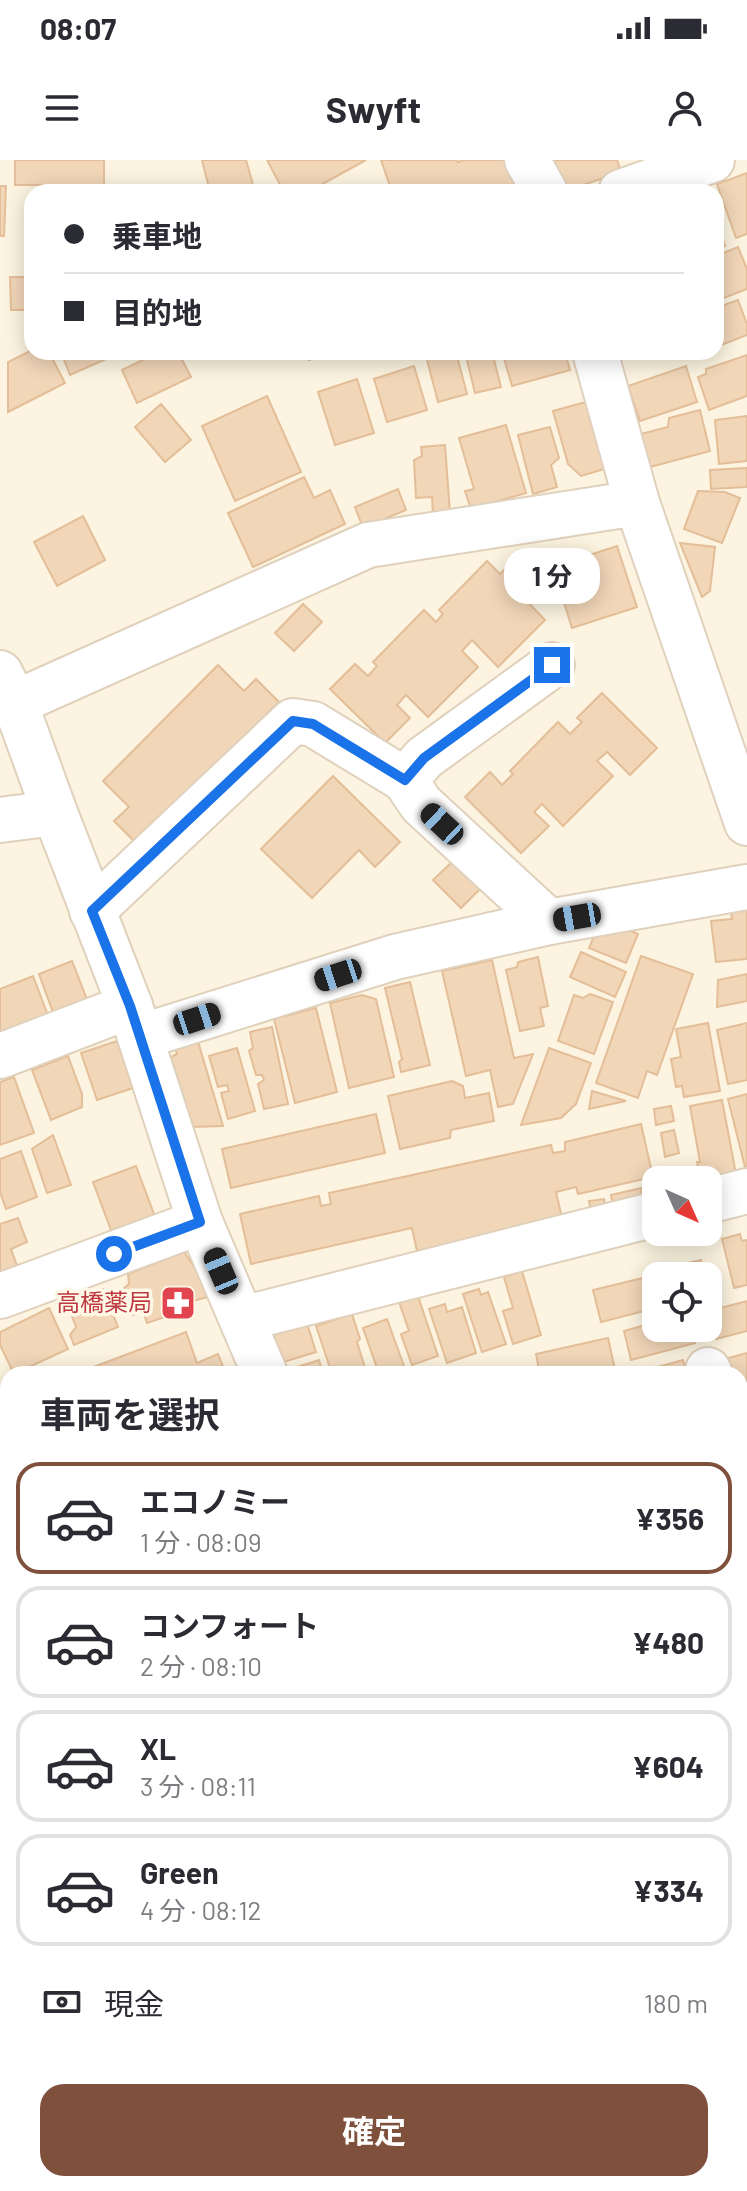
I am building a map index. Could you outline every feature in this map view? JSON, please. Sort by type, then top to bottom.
[{"type":"street","points":[[527,160],[540,184]]},
{"type":"street","points":[[644,184],[712,160]]},
{"type":"street","points":[[597,360],[637,503],[747,823]]},
{"type":"street","points":[[262,1366],[200,1222],[135,1022],[7,688],[368,545],[637,503]]},
{"type":"street","points":[[405,780],[424,758],[552,665]]},
{"type":"street","points":[[92,911],[293,721],[313,724],[405,780],[421,804],[549,922]]},
{"type":"street","points":[[0,820],[55,813]]},
{"type":"street","points":[[0,1056],[395,957],[549,922],[747,887]]},
{"type":"street","points":[[722,1197],[747,1191]]},
{"type":"street","points":[[242,1319],[642,1218]]},
{"type":"street","points":[[0,1296],[200,1222]]},
{"type":"building","points":[[15,160],[104,160],[104,184],[15,185]]},
{"type":"building","points":[[202,160],[246,160],[253,184],[208,184]]},
{"type":"building","points":[[267,160],[366,160],[322,184],[280,184]]},
{"type":"building","points":[[381,160],[506,160],[515,184],[389,184]]},
{"type":"building","points":[[543,160],[617,160],[621,172],[586,184],[558,184]]},
{"type":"building","points":[[747,173],[747,234],[736,238],[724,204],[724,184],[717,184]]},
{"type":"building","points":[[0,186],[6,186],[4,236],[0,236]]},
{"type":"building","points":[[738,247],[747,269],[747,289],[724,298],[724,253]]},
{"type":"building","points":[[10,277],[24,277],[24,310],[11,310]]},
{"type":"building","points":[[738,300],[747,324],[747,335],[724,344],[724,305]]},
{"type":"building","points":[[24,354],[24,360],[53,360],[65,383],[8,412],[8,362]]},
{"type":"building","points":[[747,355],[747,396],[709,410],[698,377],[706,374],[706,369]]},
{"type":"building","points":[[64,360],[104,360],[70,375]]},
{"type":"building","points":[[143,360],[182,360],[191,377],[137,403],[122,370]]},
{"type":"building","points":[[427,360],[458,360],[467,394],[438,402]]},
{"type":"building","points":[[467,360],[494,360],[501,387],[475,393]]},
{"type":"building","points":[[505,360],[567,360],[570,370],[512,386]]},
{"type":"building","points":[[414,366],[427,410],[387,422],[374,379]]},
{"type":"building","points":[[686,366],[697,402],[640,421],[628,386]]},
{"type":"building","points":[[357,379],[374,433],[335,445],[318,392]]},
{"type":"building","points":[[267,396],[301,472],[235,501],[202,426]]},
{"type":"building","points":[[593,400],[611,467],[581,476],[568,464],[553,411]]},
{"type":"building","points":[[161,404],[191,440],[165,462],[135,427]]},
{"type":"building","points":[[700,410],[710,451],[650,467],[641,434],[668,427],[669,418]]},
{"type":"building","points":[[747,416],[747,461],[719,464],[715,420]]},
{"type":"building","points":[[506,425],[526,493],[471,509],[465,491],[474,489],[459,438]]},
{"type":"building","points":[[550,427],[559,458],[551,465],[557,487],[533,494],[518,435]]},
{"type":"building","points":[[445,445],[450,513],[433,514],[432,497],[416,498],[414,460],[422,456],[421,447]]},
{"type":"building","points":[[747,468],[747,487],[711,489],[710,470]]},
{"type":"building","points":[[304,477],[314,498],[330,490],[345,524],[253,567],[228,513]]},
{"type":"building","points":[[398,489],[406,510],[363,528],[355,507]]},
{"type":"building","points":[[698,491],[725,492],[740,498],[722,543],[684,529]]},
{"type":"building","points":[[83,516],[105,560],[57,586],[34,542]]},
{"type":"building","points":[[680,543],[715,547],[710,591],[702,597]]},
{"type":"building","points":[[617,546],[637,607],[572,628],[553,567]]},
{"type":"building","points":[[487,561],[500,574],[513,561],[533,582],[521,595],[545,620],[498,667],[472,640],[462,651],[478,667],[428,717],[406,695],[397,705],[410,718],[385,743],[330,689],[355,664],[368,676],[377,666],[373,662],[424,610],[436,622],[443,614],[439,610]]},
{"type":"building","points":[[303,604],[322,622],[294,651],[275,633]]},
{"type":"building","points":[[218,665],[244,691],[256,679],[279,702],[137,844],[114,821],[129,807],[103,781]]},
{"type":"building","points":[[602,693],[657,748],[630,775],[607,752],[597,761],[613,776],[563,826],[542,804],[534,812],[549,826],[521,853],[465,797],[490,772],[502,785],[513,774],[510,771],[558,722],[570,734],[582,722],[577,718]]},
{"type":"building","points":[[333,776],[400,842],[375,867],[359,850],[312,898],[261,849]]},
{"type":"building","points":[[453,861],[481,888],[461,908],[433,880]]},
{"type":"building","points":[[747,897],[747,959],[716,962],[711,921],[732,919],[729,900]]},
{"type":"building","points":[[612,923],[638,934],[626,963],[589,948],[597,929]]},
{"type":"building","points":[[581,952],[626,972],[615,997],[570,977]]},
{"type":"building","points":[[641,956],[693,974],[657,1075],[647,1071],[638,1098],[596,1083]]},
{"type":"building","points":[[538,957],[548,1006],[540,1008],[544,1026],[520,1031],[506,970],[517,967],[518,962]]},
{"type":"building","points":[[492,960],[514,1058],[533,1054],[513,1104],[498,1107],[490,1070],[466,1076],[442,971]]},
{"type":"building","points":[[72,961],[88,1002],[54,1015],[39,974]]},
{"type":"building","points":[[747,974],[747,1001],[717,1007],[718,980]]},
{"type":"building","points":[[33,976],[49,1018],[0,1037],[0,989]]},
{"type":"building","points":[[410,982],[430,1065],[401,1072],[399,1062],[402,1059],[385,988]]},
{"type":"building","points":[[590,994],[613,1002],[594,1054],[558,1041],[574,995],[583,998]]},
{"type":"building","points":[[362,995],[376,999],[394,1077],[349,1088],[330,1003]]},
{"type":"building","points":[[316,1008],[337,1092],[295,1103],[274,1019]]},
{"type":"building","points":[[708,1023],[720,1091],[684,1097],[682,1086],[676,1087],[671,1059],[681,1057],[676,1029]]},
{"type":"building","points":[[747,1023],[747,1080],[728,1084],[717,1030]]},
{"type":"building","points":[[272,1027],[288,1104],[264,1109],[258,1084],[264,1080],[262,1075],[256,1075],[249,1051],[253,1048],[250,1032]]},
{"type":"building","points":[[197,1038],[223,1126],[192,1127],[171,1057],[177,1054],[174,1045]]},
{"type":"building","points":[[117,1041],[133,1088],[97,1100],[81,1053]]},
{"type":"building","points":[[237,1048],[255,1111],[228,1119],[221,1093],[229,1091],[227,1085],[218,1087],[209,1056]]},
{"type":"building","points":[[549,1048],[591,1063],[576,1104],[561,1118],[521,1125]]},
{"type":"building","points":[[68,1056],[82,1094],[82,1107],[51,1120],[32,1070]]},
{"type":"building","points":[[14,1077],[34,1133],[0,1145],[0,1082]]},
{"type":"building","points":[[452,1081],[463,1086],[465,1098],[489,1093],[494,1121],[451,1130],[450,1138],[400,1149],[388,1096]]},
{"type":"building","points":[[592,1091],[626,1101],[589,1109]]},
{"type":"building","points":[[747,1094],[747,1166],[745,1167],[728,1099]]},
{"type":"building","points":[[722,1100],[736,1174],[722,1176],[722,1166],[698,1166],[697,1162],[700,1162],[690,1106]]},
{"type":"building","points":[[671,1106],[674,1121],[656,1125],[654,1109]]},
{"type":"building","points":[[376,1114],[385,1153],[231,1188],[222,1149]]},
{"type":"building","points":[[641,1124],[651,1166],[642,1166],[642,1179],[578,1194],[576,1187],[556,1192],[562,1218],[417,1251],[412,1228],[251,1264],[240,1214],[319,1196],[321,1206],[331,1204],[329,1193],[551,1145],[553,1153],[565,1151],[565,1142]]},
{"type":"building","points":[[674,1130],[679,1153],[665,1157],[661,1133]]},
{"type":"building","points":[[53,1135],[71,1185],[47,1193],[32,1149]]},
{"type":"building","points":[[21,1151],[37,1197],[6,1209],[0,1192],[0,1159]]},
{"type":"building","points":[[136,1166],[157,1222],[114,1238],[93,1182]]},
{"type":"building","points":[[641,1188],[642,1205],[614,1211],[611,1195]]},
{"type":"building","points":[[604,1199],[607,1214],[592,1216],[589,1201]]},
{"type":"building","points":[[18,1218],[27,1242],[11,1249],[20,1274],[0,1282],[0,1224]]},
{"type":"building","points":[[740,1234],[742,1241],[747,1240],[747,1285],[734,1288],[722,1239]]},
{"type":"building","points":[[184,1252],[195,1268],[203,1266],[211,1296],[174,1306],[168,1316],[147,1323],[143,1311],[133,1315],[124,1288],[129,1284],[128,1274]]},
{"type":"building","points":[[522,1271],[541,1335],[513,1344],[503,1311],[513,1308],[504,1277]]},
{"type":"building","points":[[642,1278],[642,1312],[601,1322],[593,1290]]},
{"type":"building","points":[[103,1289],[118,1327],[74,1345],[70,1335],[76,1327],[67,1304]]},
{"type":"building","points":[[479,1289],[481,1295],[488,1292],[506,1344],[482,1352],[463,1294]]},
{"type":"building","points":[[417,1293],[438,1356],[412,1365],[401,1334],[409,1331],[398,1299]]},
{"type":"building","points":[[747,1301],[747,1331],[722,1337],[722,1308]]},
{"type":"building","points":[[445,1304],[447,1312],[462,1307],[476,1353],[447,1363],[429,1309]]},
{"type":"building","points":[[49,1308],[68,1349],[31,1366],[10,1366],[0,1345],[0,1332]]},
{"type":"building","points":[[352,1314],[364,1366],[329,1366],[316,1326]]},
{"type":"building","points":[[305,1317],[316,1352],[277,1364],[269,1337],[278,1325]]},
{"type":"building","points":[[387,1319],[404,1366],[376,1366],[363,1328]]},
{"type":"building","points":[[642,1326],[642,1342],[695,1343],[631,1360],[624,1331]]},
{"type":"building","points":[[186,1332],[197,1363],[218,1354],[223,1366],[96,1366]]},
{"type":"building","points":[[608,1338],[614,1366],[538,1366],[536,1354]]},
{"type":"building","points":[[747,1353],[747,1366],[727,1366],[725,1359]]},
{"type":"building","points":[[319,1360],[321,1366],[300,1366]]},
{"type":"building","points":[[683,1360],[685,1366],[661,1366]]},
{"type":"place","name":"高橋薬局","points":[[178,1303]]},
{"type":"route","points":[[114,1254],[200,1222],[130,1006],[92,911],[293,721],[313,724],[405,780],[424,758],[552,665]]}]
